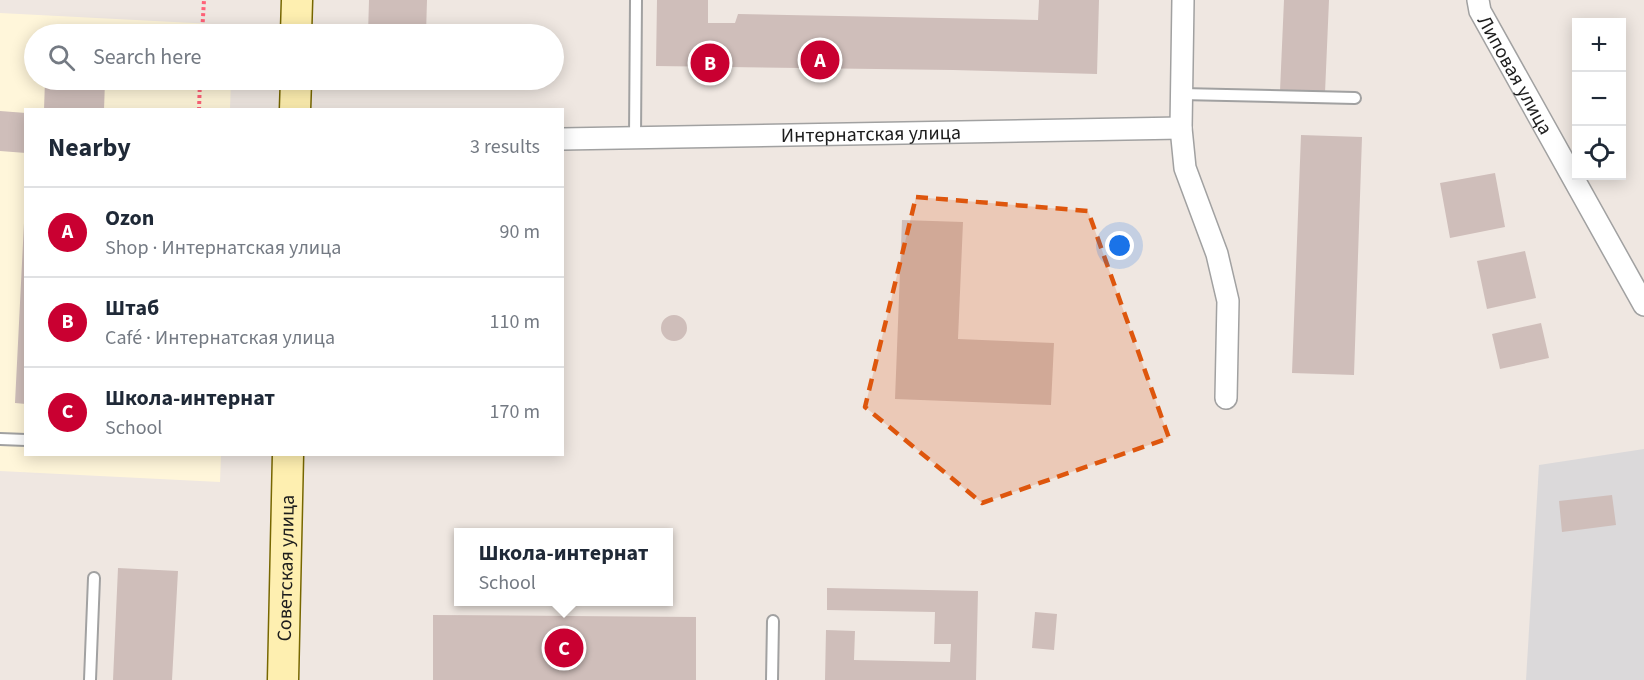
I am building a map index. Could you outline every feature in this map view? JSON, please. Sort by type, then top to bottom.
[{"type":"main road","points":[[297,0],[297,24]]},
{"type":"main road","points":[[295,108],[296,90]]},
{"type":"main road","name":"Советская улица","points":[[283,680],[288,456]]},
{"type":"street","points":[[1183,0],[1181,128],[1185,168],[1217,254],[1228,301],[1226,398]]},
{"type":"street","name":"Липовая улица","points":[[1478,0],[1480,11],[1644,305]]},
{"type":"street","name":"Интернатская улица","points":[[564,139],[1181,128]]},
{"type":"lane","points":[[635,137],[636,0]]},
{"type":"lane","points":[[1181,94],[1355,98]]},
{"type":"lane","points":[[0,439],[24,441]]},
{"type":"lane","points":[[90,680],[94,578]]},
{"type":"lane","points":[[772,680],[773,621]]},
{"type":"path","points":[[203,24],[204,0]]},
{"type":"path","points":[[199,108],[200,90]]},
{"type":"highlighted area","points":[[916,197],[1088,211],[1169,438],[982,503],[865,407]]},
{"type":"shaded area","points":[[0,13],[213,24],[24,24],[24,90],[231,90],[230,108],[24,108],[24,456],[221,456],[220,482],[0,471]]},
{"type":"shaded area","points":[[1644,449],[1644,680],[1526,680],[1539,465]]},
{"type":"building","points":[[369,0],[427,0],[426,24],[368,24]]},
{"type":"building","points":[[657,0],[708,0],[708,23],[735,23],[738,14],[1038,20],[1039,0],[1099,0],[1097,74],[656,66]]},
{"type":"building","points":[[1284,0],[1329,0],[1325,93],[1280,91]]},
{"type":"building","points":[[45,90],[105,90],[104,108],[44,108]]},
{"type":"building","points":[[0,111],[24,113],[24,153],[0,151]]},
{"type":"building","points":[[1301,135],[1362,137],[1354,375],[1292,373]]},
{"type":"building","points":[[1495,173],[1505,227],[1450,238],[1440,183]]},
{"type":"building","points":[[902,220],[963,222],[958,339],[1054,343],[1051,405],[895,399]]},
{"type":"building","points":[[24,223],[24,404],[15,403]]},
{"type":"building","points":[[1525,251],[1536,298],[1487,309],[1477,261]]},
{"type":"building","points":[[674,315],[683,319],[687,328],[683,337],[674,341],[665,337],[661,328],[665,319]]},
{"type":"building","points":[[1541,323],[1549,358],[1500,369],[1492,334]]},
{"type":"building","points":[[1612,495],[1616,525],[1562,532],[1559,501]]},
{"type":"building","points":[[118,568],[178,571],[172,680],[113,680]]},
{"type":"building","points":[[827,588],[978,591],[976,680],[825,680],[826,630],[855,631],[854,660],[950,662],[951,644],[934,644],[935,612],[827,610]]},
{"type":"building","points":[[1035,612],[1057,614],[1054,650],[1032,648]]},
{"type":"building","points":[[433,615],[696,617],[696,680],[433,680]]},
{"type":"place","name":"Ozon","points":[[820,60]]},
{"type":"place","name":"Штаб","points":[[710,63]]},
{"type":"place","name":"Школа-интернат","points":[[564,648]]}]
